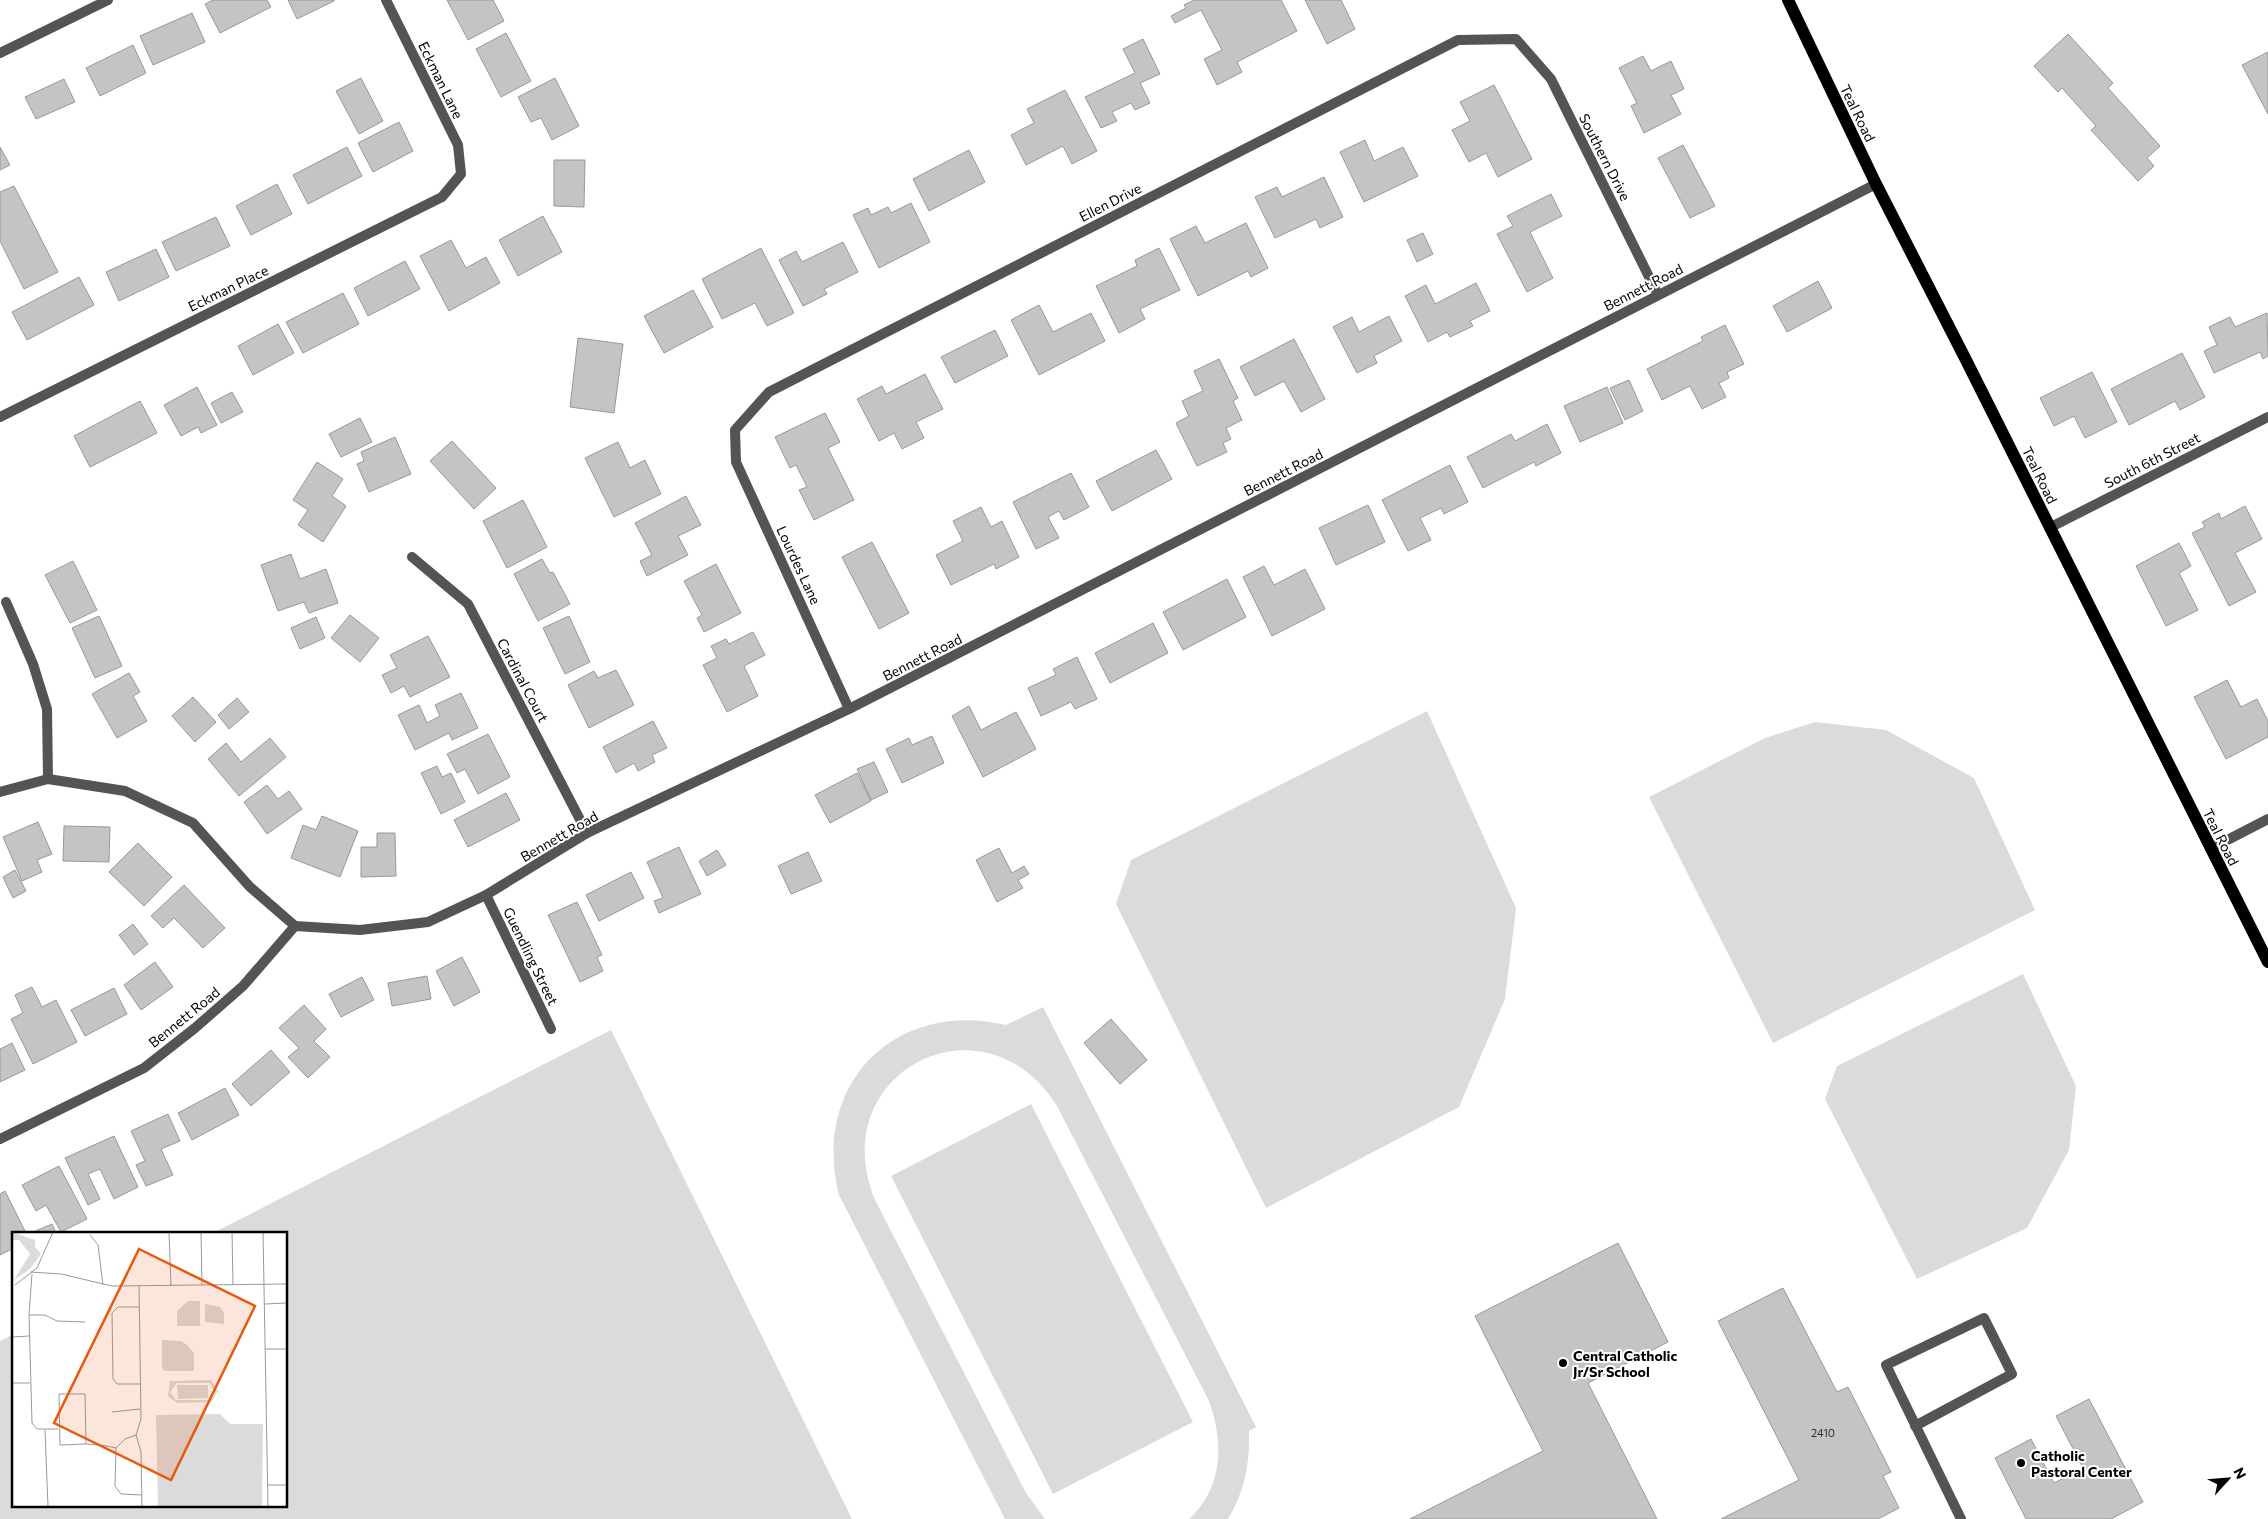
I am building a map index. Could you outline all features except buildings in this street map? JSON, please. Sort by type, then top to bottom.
[{"type":"main road","name":"Teal Road","points":[[1788,0],[1876,184],[2268,962]]},
{"type":"street","points":[[0,53],[108,0]]},
{"type":"street","name":"Eckman Lane","points":[[386,0],[458,145],[461,174]]},
{"type":"street","name":"Southern Drive","points":[[1516,39],[1550,79],[1658,295]]},
{"type":"street","name":"Ellen Drive","points":[[735,430],[768,392],[1458,40],[1516,39]]},
{"type":"street","name":"Eckman Place","points":[[0,417],[442,197],[461,174]]},
{"type":"street","name":"Bennett Road","points":[[0,1138],[144,1068],[195,1028],[243,986],[295,926],[360,930],[428,922],[486,895],[587,833],[850,709],[1876,184]]},
{"type":"street","name":"South 6th Street","points":[[2049,528],[2268,417]]},
{"type":"street","name":"Lourdes Lane","points":[[735,430],[736,462],[850,709]]},
{"type":"street","name":"Cardinal Court","points":[[412,557],[468,604],[587,833]]},
{"type":"street","points":[[6,602],[33,664],[48,709],[48,779]]},
{"type":"street","points":[[0,792],[48,779],[125,791],[193,823],[250,887],[295,926]]},
{"type":"street","points":[[2210,849],[2268,819]]},
{"type":"street","name":"Guendling Street","points":[[486,895],[551,1029]]},
{"type":"street","points":[[1915,1426],[2012,1374],[1984,1318],[1886,1365],[1915,1426],[1961,1519]]},
{"type":"shaded area","points":[[1427,711],[1516,908],[1505,999],[1459,1107],[1266,1208],[1116,904],[1131,860]]},
{"type":"shaded area","points":[[1815,722],[1886,730],[1974,778],[2035,910],[1773,1043],[1649,797],[1765,738]]},
{"type":"shaded area","points":[[2023,974],[2076,1086],[2069,1150],[2027,1228],[1917,1279],[1825,1099],[1837,1066]]},
{"type":"shaded area","points":[[1043,1007],[1256,1427],[1249,1431],[1249,1454],[1245,1476],[1239,1498],[1228,1519],[1189,1519],[1201,1506],[1209,1493],[1215,1478],[1218,1462],[1217,1431],[1208,1399],[1057,1106],[1026,1071],[990,1053],[953,1051],[919,1062],[890,1084],[871,1115],[865,1155],[875,1200],[1026,1493],[1045,1519],[1005,1519],[839,1195],[834,1155],[838,1118],[850,1086],[870,1059],[897,1038],[929,1025],[966,1020],[1006,1025]]},
{"type":"shaded area","points":[[611,1030],[852,1519],[0,1519],[0,1341],[12,1335],[12,1506],[288,1506],[288,1232],[215,1232]]},
{"type":"shaded area","points":[[1031,1104],[1193,1422],[1053,1494],[891,1176]]},
{"type":"place","name":"Central Catholic Jr/Sr School","points":[[1563,1363]]},
{"type":"place","name":"Catholic Pastoral Center","points":[[2021,1463]]}]
